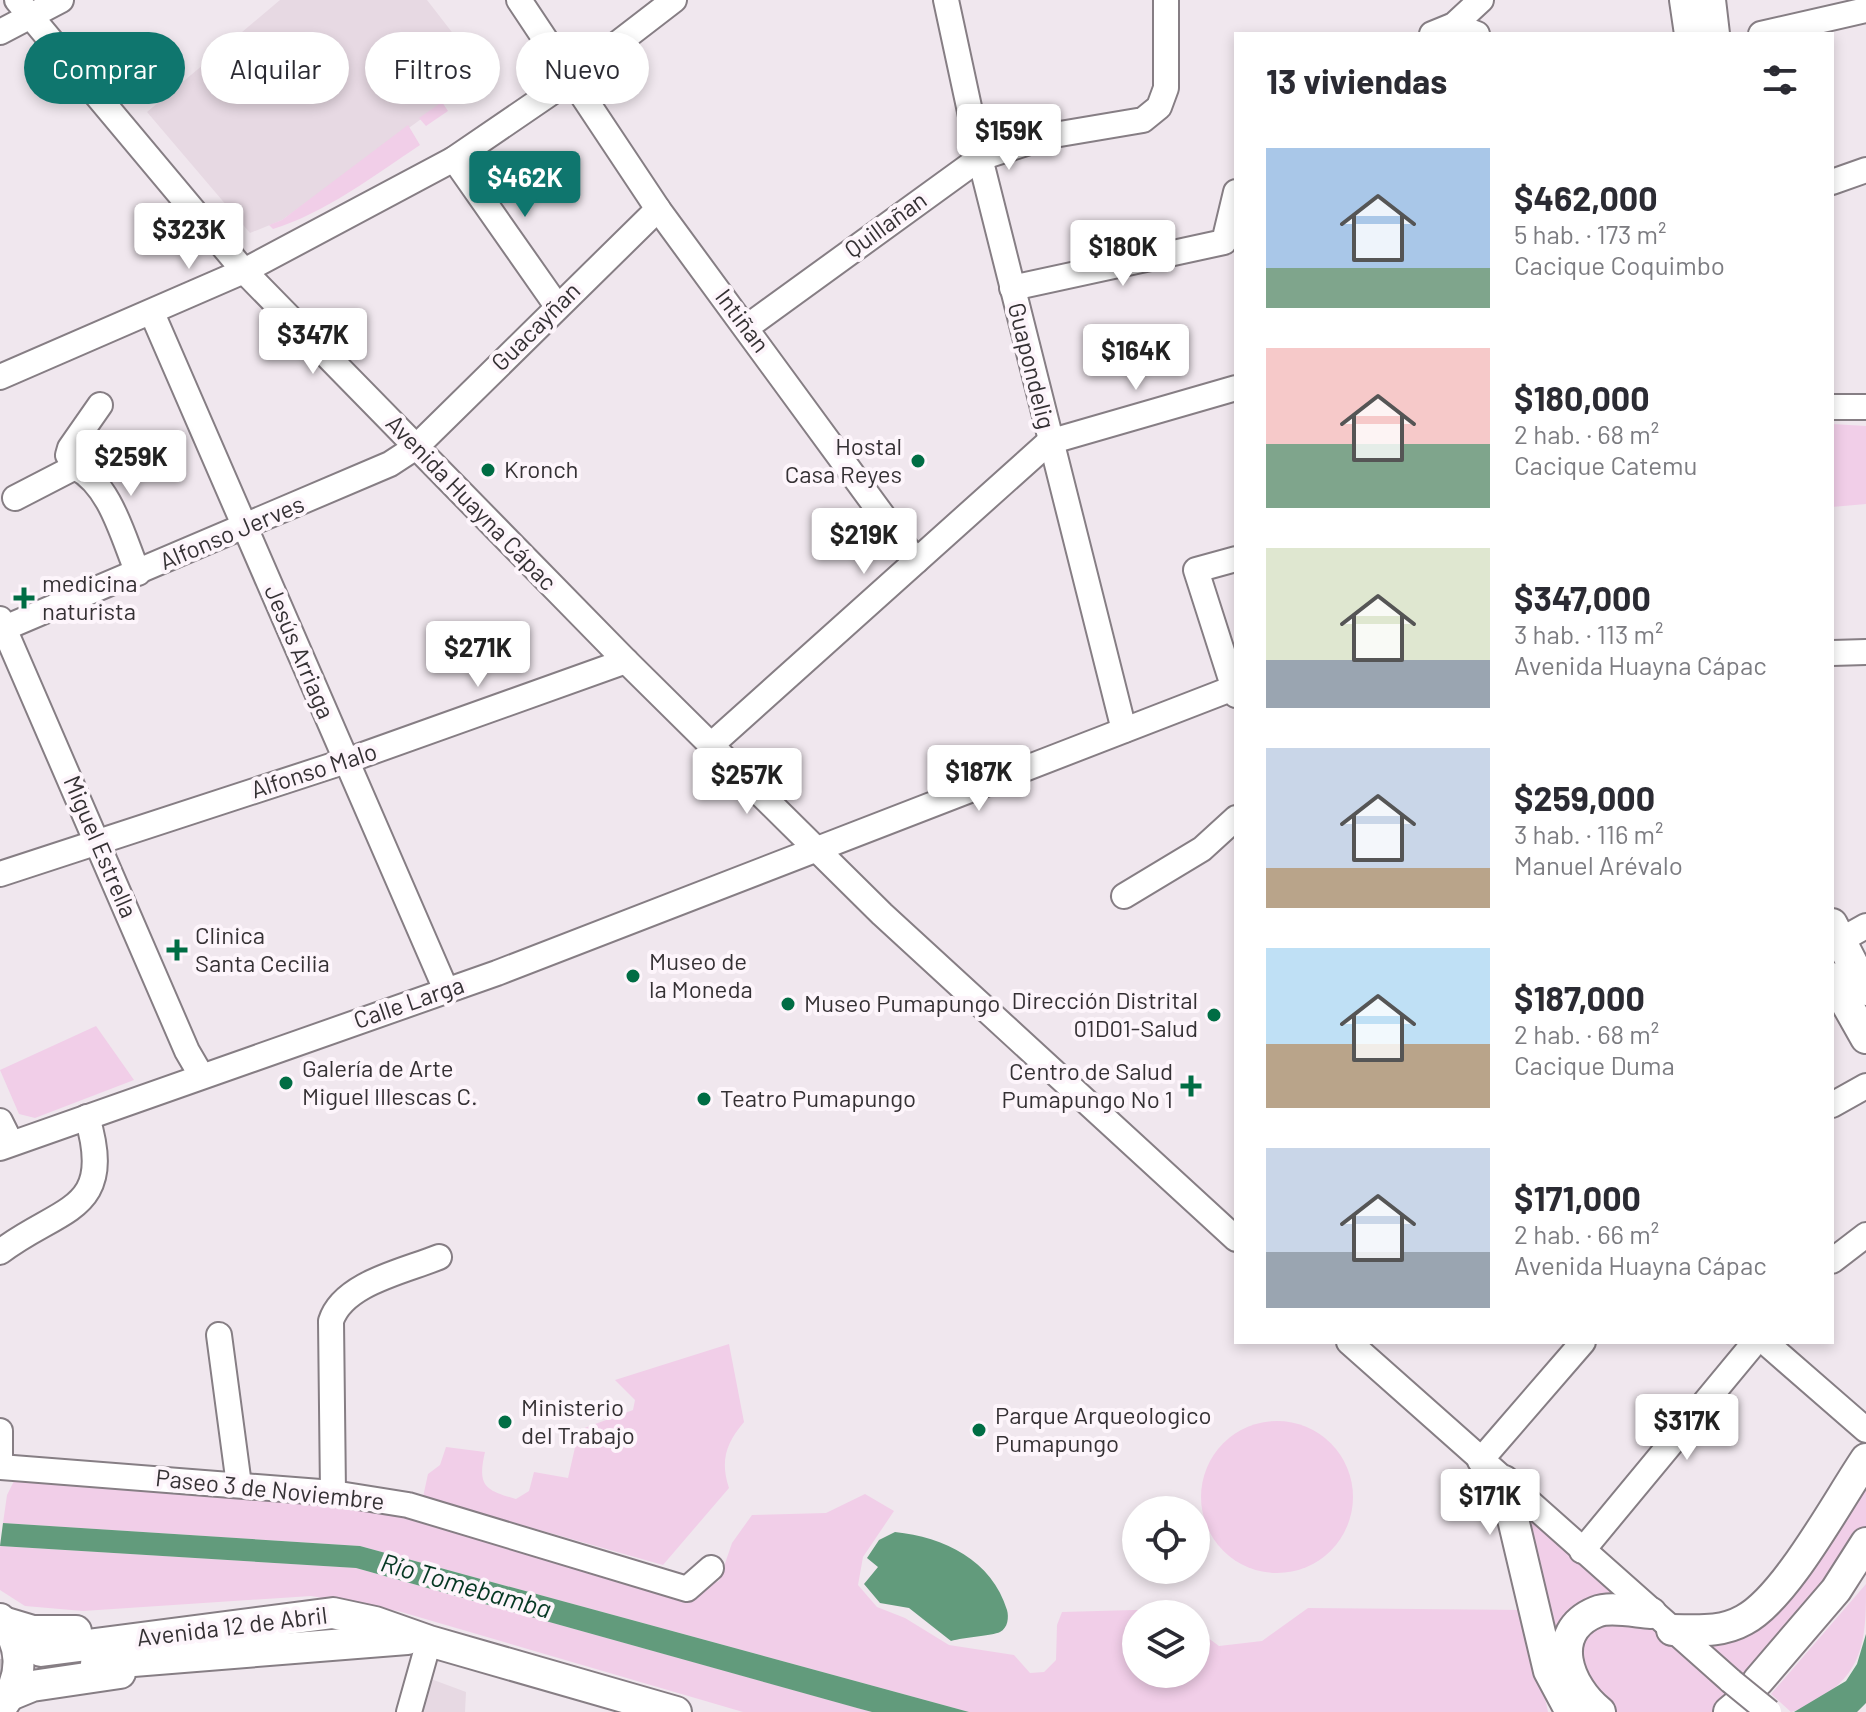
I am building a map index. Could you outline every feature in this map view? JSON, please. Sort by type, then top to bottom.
[{"type":"main road","points":[[1685,0],[1690,32]]},
{"type":"main road","points":[[1710,0],[1714,32]]},
{"type":"main road","points":[[1835,937],[1866,990]]},
{"type":"main road","points":[[1834,982],[1866,1038]]},
{"type":"main road","points":[[1600,1712],[1572,1678],[1565,1658],[1566,1641],[1576,1625],[1599,1610],[1662,1622],[1729,1627],[1758,1609],[1798,1562],[1866,1459]]},
{"type":"main road","points":[[1504,1481],[1549,1671],[1571,1712]]},
{"type":"main road","points":[[1748,1697],[1836,1590],[1866,1543]]},
{"type":"main road","points":[[1748,1697],[1849,1598],[1866,1574]]},
{"type":"main road","points":[[2,1620],[33,1631],[86,1631],[278,1611],[333,1613]]},
{"type":"main road","name":"Avenida 12 de Abril","points":[[424,1640],[41,1660],[333,1613],[375,1622],[424,1640],[676,1712]]},
{"type":"main road","points":[[2,1620],[17,1644],[19,1657],[16,1683],[3,1705]]},
{"type":"main road","points":[[3,1705],[20,1689],[68,1679],[240,1660],[325,1645]]},
{"type":"street","points":[[0,32],[24,9],[61,0]]},
{"type":"street","name":"Intiñan","points":[[519,0],[542,32]]},
{"type":"street","points":[[632,32],[674,0]]},
{"type":"street","name":"Guapondelig","points":[[946,0],[980,158],[1049,442],[1124,730]]},
{"type":"street","name":"Quillañan","points":[[747,327],[980,158],[1048,136],[1143,120],[1159,107],[1166,88],[1166,0]]},
{"type":"street","points":[[1443,29],[1481,0]]},
{"type":"street","name":"Avenida Huayna Cápac","points":[[24,9],[244,271],[626,661],[816,851],[1234,1237]]},
{"type":"street","points":[[1770,32],[1866,10]]},
{"type":"street","points":[[1443,29],[1463,32]]},
{"type":"street","points":[[0,377],[244,271],[454,159],[534,104]]},
{"type":"street","name":"Intiñan","points":[[591,104],[658,209],[916,561]]},
{"type":"street","points":[[454,159],[557,306]]},
{"type":"street","points":[[1834,181],[1866,170]]},
{"type":"street","points":[[1012,288],[1224,242],[1234,200]]},
{"type":"street","name":"Guacayñan","points":[[416,447],[658,209]]},
{"type":"street","name":"Jesús Arriaga","points":[[152,313],[446,990]]},
{"type":"street","points":[[710,746],[1049,442],[1234,389]]},
{"type":"street","points":[[100,405],[68,455],[75,467],[88,474],[100,487],[138,573]]},
{"type":"street","points":[[1834,407],[1866,407]]},
{"type":"street","name":"Alfonso Jerves","points":[[1,626],[246,528],[384,467],[416,447]]},
{"type":"street","points":[[15,498],[75,467]]},
{"type":"street","points":[[1234,560],[1196,570],[1234,687]]},
{"type":"street","name":"Miguel Estrella","points":[[1,626],[187,1051],[201,1075]]},
{"type":"street","points":[[1834,653],[1866,652]]},
{"type":"street","name":"Alfonso Malo","points":[[0,874],[346,761],[626,661]]},
{"type":"street","name":"Calle Larga","points":[[6,1146],[446,990],[1234,690]]},
{"type":"street","points":[[1124,896],[1202,849],[1234,820]]},
{"type":"street","points":[[1835,937],[1866,926]]},
{"type":"street","points":[[1834,1104],[1866,1086]]},
{"type":"street","points":[[0,1252],[75,1206],[89,1191],[97,1170],[87,1117]]},
{"type":"street","points":[[0,1121],[6,1146]]},
{"type":"street","points":[[1834,1259],[1866,1235]]},
{"type":"street","points":[[333,1493],[331,1321],[335,1308],[348,1295],[439,1257]]},
{"type":"street","points":[[219,1335],[239,1485]]},
{"type":"street","points":[[1351,1344],[1748,1697]]},
{"type":"street","points":[[1480,1461],[1581,1344]]},
{"type":"street","points":[[1582,1551],[1753,1344]]},
{"type":"street","points":[[1767,1344],[1866,1430]]},
{"type":"street","points":[[0,1431],[0,1461]]},
{"type":"street","name":"Paseo 3 de Noviembre","points":[[0,1467],[333,1493],[408,1505],[687,1589],[711,1568]]},
{"type":"street","points":[[409,1712],[424,1640]]},
{"type":"shaded area","points":[[280,0],[427,0],[452,32],[365,32],[365,104],[442,104],[282,220],[250,233],[147,112],[156,104],[185,104],[185,80],[201,67],[201,104],[349,104],[349,32],[242,32]]},
{"type":"shaded area","points":[[439,104],[443,104],[448,111],[426,126],[419,118]]},
{"type":"shaded area","points":[[408,125],[420,145],[312,213],[273,229],[269,225],[282,220]]},
{"type":"shaded area","points":[[1834,424],[1866,426],[1866,504],[1834,507]]},
{"type":"shaded area","points":[[96,1026],[134,1080],[35,1118],[19,1114],[0,1070]]},
{"type":"shaded area","points":[[729,1344],[744,1422],[726,1453],[729,1488],[663,1565],[423,1497],[428,1474],[440,1465],[446,1447],[485,1452],[482,1472],[486,1485],[497,1493],[516,1499],[529,1491],[534,1472],[568,1478],[579,1430],[633,1410],[635,1400],[615,1380]]},
{"type":"shaded area","points":[[1277,1421],[1306,1427],[1319,1434],[1340,1455],[1351,1482],[1351,1512],[1340,1539],[1319,1560],[1306,1567],[1277,1573],[1248,1567],[1224,1550],[1210,1532],[1210,1496],[1201,1496],[1207,1468],[1224,1444],[1248,1427]]},
{"type":"shaded area","points":[[1866,1459],[1866,1543],[1748,1686],[1682,1630],[1729,1627]]},
{"type":"shaded area","points":[[48,1478],[256,1495],[386,1513],[690,1596],[691,1591],[719,1581],[732,1543],[752,1515],[826,1513],[865,1494],[894,1511],[863,1557],[858,1585],[877,1607],[905,1618],[949,1645],[1014,1655],[1030,1673],[1044,1672],[1056,1660],[1057,1625],[1062,1612],[1122,1610],[1122,1688],[1210,1688],[1210,1639],[1219,1646],[1262,1641],[1308,1608],[1526,1610],[1548,1712],[969,1712],[360,1546],[3,1523],[7,1495],[14,1481]]},
{"type":"shaded area","points":[[1517,1504],[1631,1604],[1554,1655]]},
{"type":"shaded area","points":[[0,1546],[356,1568],[872,1712],[743,1712],[398,1611],[311,1596],[83,1611],[25,1606],[0,1590]]},
{"type":"shaded area","points":[[1866,1584],[1864,1635],[1855,1663],[1835,1688],[1809,1705],[1791,1712],[1771,1694]]},
{"type":"shaded area","points":[[1589,1619],[1651,1619],[1736,1695],[1719,1712],[1608,1712],[1577,1676],[1579,1629]]},
{"type":"shaded area","points":[[431,1679],[466,1692],[465,1712],[423,1712]]},
{"type":"water","name":"Río Tomebamba","points":[[3,1523],[360,1546],[969,1712],[872,1712],[356,1568],[0,1546]]},
{"type":"water","points":[[895,1532],[931,1539],[964,1554],[978,1565],[1000,1592],[1008,1616],[1005,1628],[991,1635],[951,1641],[909,1608],[880,1603],[864,1584],[878,1567],[867,1558],[879,1540]]},
{"type":"water","points":[[1866,1634],[1866,1703],[1857,1712],[1794,1712],[1846,1681],[1857,1664]]},
{"type":"tunnel","points":[[0,1674],[42,1669]]},
{"type":"place","name":"Hostal Casa Reyes","points":[[918,461]]},
{"type":"place","name":"Kronch","points":[[488,470]]},
{"type":"place","name":"medicina naturista","points":[[24,598]]},
{"type":"place","name":"Clinica Santa Cecilia","points":[[177,950]]},
{"type":"place","name":"Museo de la Moneda","points":[[633,976]]},
{"type":"place","name":"Museo Pumapungo","points":[[788,1004]]},
{"type":"place","name":"Dirección Distrital 01D01-Salud","points":[[1214,1015]]},
{"type":"place","name":"Galería de Arte Miguel Illescas C.","points":[[286,1083]]},
{"type":"place","name":"Centro de Salud Pumapungo No 1","points":[[1191,1086]]},
{"type":"place","name":"Teatro Pumapungo","points":[[704,1099]]},
{"type":"place","name":"Ministerio del Trabajo","points":[[505,1422]]},
{"type":"place","name":"Parque Arqueologico Pumapungo","points":[[979,1430]]}]
